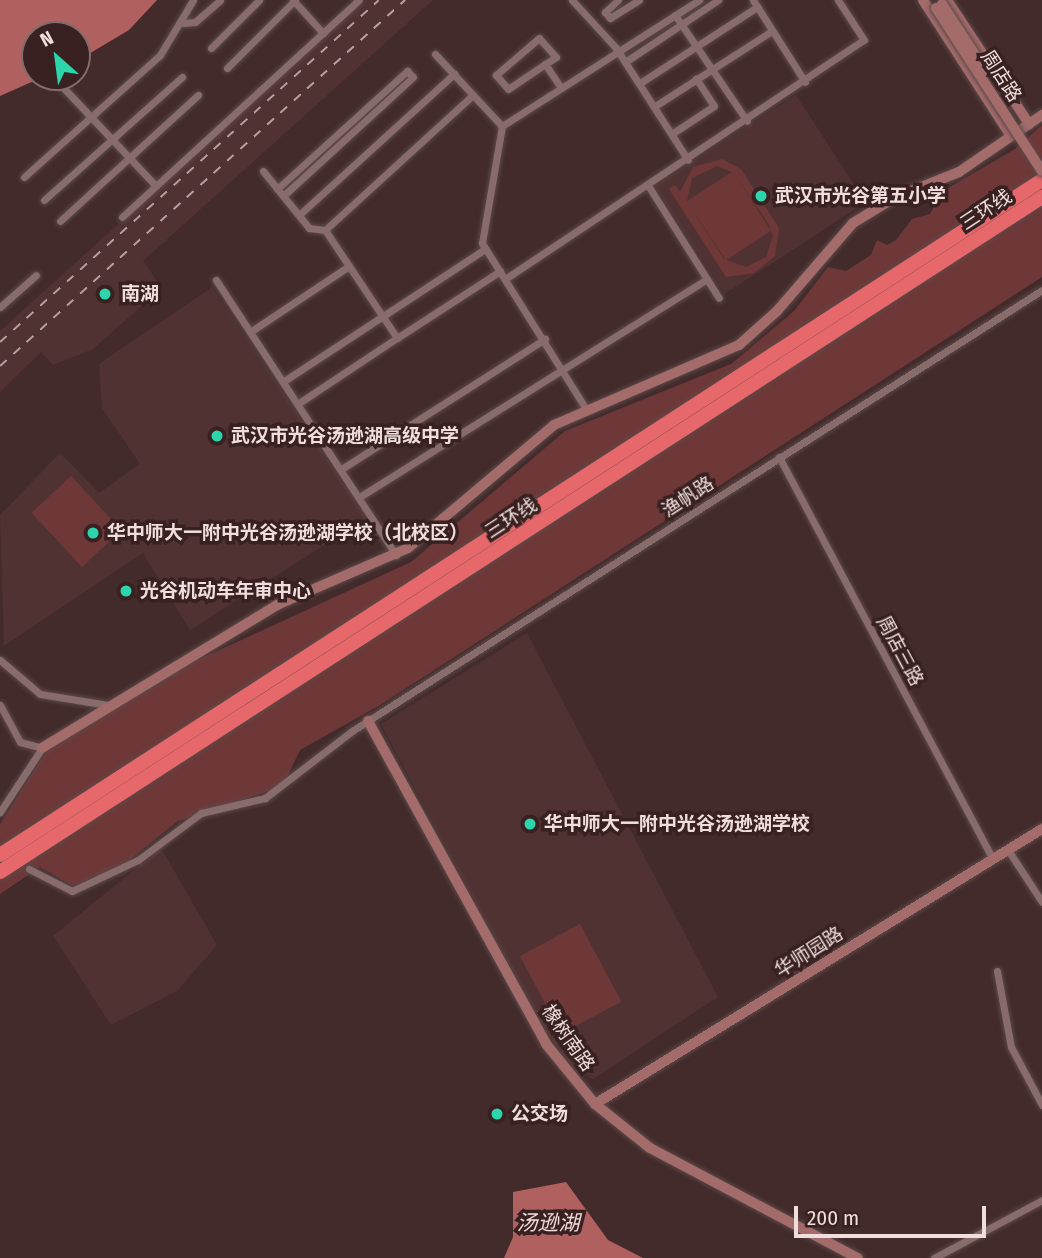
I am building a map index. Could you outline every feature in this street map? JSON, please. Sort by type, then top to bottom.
[{"type":"highway","name":"三环线","points":[[0,855],[1042,180]]},
{"type":"highway","name":"三环线","points":[[0,872],[1042,197]]},
{"type":"street","points":[[23,177],[88,114],[160,55],[184,23],[193,0]]},
{"type":"street","points":[[184,23],[195,22],[220,0]]},
{"type":"street","points":[[211,48],[259,0]]},
{"type":"street","points":[[227,68],[294,0],[323,33]]},
{"type":"street","points":[[122,217],[359,0]]},
{"type":"street","points":[[572,0],[616,48],[688,160]]},
{"type":"street","points":[[595,25],[618,0]]},
{"type":"street","points":[[607,15],[639,0]]},
{"type":"street","points":[[586,410],[545,339],[485,249],[502,126],[616,48],[699,0]]},
{"type":"street","points":[[625,62],[718,0]]},
{"type":"street","points":[[505,279],[649,187],[864,40],[838,0]]},
{"type":"street","points":[[923,0],[1011,136]]},
{"type":"street","points":[[939,2],[1029,124]]},
{"type":"street","name":"周店路","points":[[939,2],[1042,158]]},
{"type":"street","name":"周店路","points":[[939,2],[1042,171]]},
{"type":"street","points":[[640,83],[698,46],[755,3],[805,82]]},
{"type":"street","points":[[674,15],[683,24],[747,121]]},
{"type":"street","points":[[655,106],[772,31]]},
{"type":"street","points":[[539,38],[556,57],[545,64],[508,89],[496,75],[539,38]]},
{"type":"street","points":[[435,54],[502,126]]},
{"type":"street","points":[[545,64],[560,86]]},
{"type":"street","points":[[280,192],[413,78],[407,71],[337,141]]},
{"type":"street","points":[[299,215],[454,74]]},
{"type":"street","points":[[44,200],[109,136],[182,77]]},
{"type":"street","points":[[673,133],[714,106],[696,78]]},
{"type":"street","points":[[66,91],[156,186]]},
{"type":"street","points":[[325,230],[473,95]]},
{"type":"street","points":[[60,221],[127,154],[198,96]]},
{"type":"street","points":[[0,812],[42,748],[108,705],[277,605],[396,556],[527,443],[586,410],[727,352],[770,319],[853,223],[894,198],[959,172],[1042,115]]},
{"type":"street","points":[[263,172],[309,228],[325,230],[397,338]]},
{"type":"street","points":[[649,187],[719,298]]},
{"type":"street","points":[[284,381],[485,249]]},
{"type":"street","points":[[250,331],[349,266]]},
{"type":"street","points":[[299,403],[500,271]]},
{"type":"street","points":[[0,307],[36,275]]},
{"type":"street","points":[[361,496],[564,372],[707,279]]},
{"type":"street","points":[[216,280],[343,468],[396,556]]},
{"type":"street","name":"渔帆路","points":[[29,869],[72,891],[99,881],[201,813],[274,792],[368,720],[1042,290]]},
{"type":"street","points":[[343,468],[545,339]]},
{"type":"street","name":"周店三路","points":[[779,457],[993,860]]},
{"type":"street","points":[[0,660],[40,694],[108,705]]},
{"type":"street","points":[[0,705],[20,742],[42,748]]},
{"type":"street","name":"橡树南路","points":[[368,720],[546,1045],[595,1104],[650,1148],[858,1258]]},
{"type":"street","name":"华师园路","points":[[595,1104],[1042,829]]},
{"type":"street","points":[[1008,850],[1042,902]]},
{"type":"street","points":[[996,971],[1011,1047],[1042,1105]]},
{"type":"street","points":[[934,1258],[1042,1200]]},
{"type":"shaded area","points":[[366,0],[433,0],[143,261],[162,288],[93,349],[53,365],[41,352],[0,392],[0,331]]},
{"type":"shaded area","name":"武汉市光谷第五小学","points":[[796,95],[866,202],[725,294],[655,186]]},
{"type":"shaded area","points":[[1042,125],[1042,277],[380,705],[300,750],[283,786],[178,821],[123,865],[73,886],[40,867],[0,894],[0,824],[47,750],[176,670],[411,562],[565,431],[731,364],[794,311],[828,267],[846,271],[871,255],[877,240],[887,245],[896,240],[912,219],[930,214],[943,191],[1015,149]]},
{"type":"shaded area","points":[[722,159],[741,169],[779,228],[775,256],[754,273],[726,277],[669,189],[675,185],[680,192],[693,167]],"holes":[[[717,166],[732,172],[687,201],[692,178]],[[734,173],[769,225],[773,236],[766,257],[746,267],[726,260],[771,231]],[[688,203],[726,260],[724,259]]]},
{"type":"shaded area","name":"武汉市光谷汤逊湖高级中学","points":[[212,287],[367,518],[190,630],[143,553],[4,646],[0,515],[60,453],[99,493],[140,464],[102,408],[99,364]]},
{"type":"shaded area","points":[[71,476],[121,530],[82,567],[32,513]]},
{"type":"shaded area","name":"华中师大一附中光谷汤逊湖学校","points":[[527,633],[718,997],[593,1079],[577,1072],[551,1044],[381,724]]},
{"type":"shaded area","points":[[161,848],[217,945],[177,991],[111,1025],[53,936]]},
{"type":"shaded area","points":[[580,924],[621,1002],[561,1034],[520,956]]},
{"type":"water","points":[[0,0],[157,0],[129,30],[91,53],[91,21],[21,21],[21,87],[0,96]]},
{"type":"water","name":"汤逊湖","points":[[566,1182],[608,1240],[643,1258],[504,1258],[513,1237],[513,1192]]},
{"type":"railway","points":[[0,342],[379,0]]},
{"type":"railway","points":[[0,366],[405,0]]},
{"type":"place","name":"武汉市光谷第五小学","points":[[761,196]]},
{"type":"place","name":"南湖","points":[[105,294]]},
{"type":"place","name":"武汉市光谷汤逊湖高级中学","points":[[217,436]]},
{"type":"place","name":"华中师大一附中光谷汤逊湖学校（北校区）","points":[[93,533]]},
{"type":"place","name":"光谷机动车年审中心","points":[[126,591]]},
{"type":"place","name":"华中师大一附中光谷汤逊湖学校","points":[[530,824]]},
{"type":"place","name":"公交场","points":[[497,1114]]}]
